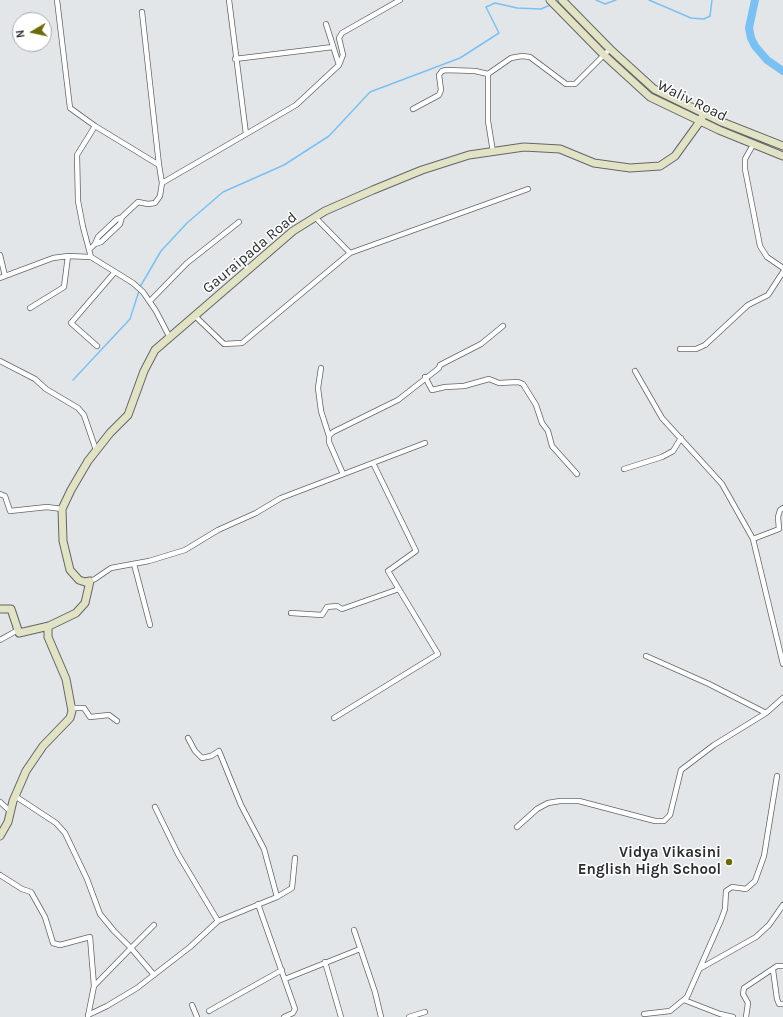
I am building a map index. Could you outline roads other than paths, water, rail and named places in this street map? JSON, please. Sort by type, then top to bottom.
[{"type":"street","points":[[57,0],[70,108],[95,126],[159,165]]},
{"type":"street","points":[[229,0],[235,59],[246,134]]},
{"type":"street","points":[[162,182],[296,105],[339,65],[342,55],[340,35],[400,0]]},
{"type":"street","name":"Waliv Road","points":[[563,1],[610,49],[654,89],[722,122],[783,146]]},
{"type":"street","name":"Waliv Road","points":[[552,2],[604,55],[650,97],[701,120],[719,130],[783,156]]},
{"type":"street","points":[[89,250],[95,244],[101,242],[120,224],[122,217],[138,202],[148,204],[155,203],[160,196],[162,182],[142,12]]},
{"type":"street","points":[[326,24],[339,65]]},
{"type":"street","points":[[235,59],[334,47]]},
{"type":"street","points":[[413,109],[439,95],[441,90],[440,75],[442,71],[475,71],[488,74],[511,58],[522,56],[530,57],[566,84],[575,84],[610,49]]},
{"type":"street","points":[[488,74],[488,121],[493,152]]},
{"type":"street","name":"Gauraipada Road","points":[[90,581],[85,582],[79,580],[70,570],[62,541],[62,509],[71,490],[96,450],[128,415],[144,371],[155,350],[293,230],[315,217],[373,190],[422,170],[469,155],[524,147],[560,149],[594,163],[630,168],[660,166],[675,156],[701,120],[704,112]]},
{"type":"street","points":[[91,257],[78,201],[77,155],[95,126]]},
{"type":"street","points":[[754,143],[745,159],[745,169],[760,246],[767,257],[783,268]]},
{"type":"street","points":[[195,316],[224,344],[242,343],[350,253],[528,189]]},
{"type":"street","points":[[315,217],[350,253]]},
{"type":"street","points":[[150,301],[187,263],[239,222]]},
{"type":"street","points":[[0,255],[2,277],[53,258],[68,256],[91,257],[114,273],[133,283],[143,292],[150,301],[170,338]]},
{"type":"street","points":[[30,308],[64,287],[68,256]]},
{"type":"street","points":[[680,349],[696,349],[705,345],[748,305],[768,295],[783,272]]},
{"type":"street","points":[[97,346],[71,322],[114,273]]},
{"type":"street","points":[[329,436],[333,432],[398,400],[440,365],[481,344],[503,326]]},
{"type":"street","points":[[0,361],[35,379],[46,389],[78,408],[84,415],[96,450]]},
{"type":"street","points":[[321,368],[318,388],[321,411],[329,436],[329,442],[343,474]]},
{"type":"street","points":[[635,371],[662,418],[722,484],[753,539],[783,664]]},
{"type":"street","points":[[425,377],[432,390],[444,387],[464,386],[488,379],[499,383],[518,382],[523,384],[536,405],[542,423],[548,431],[552,446],[577,474]]},
{"type":"street","points":[[624,469],[662,457],[673,451],[681,438]]},
{"type":"street","points":[[0,609],[11,609],[19,633],[49,626],[76,613],[84,604],[90,581],[96,579],[111,568],[134,564],[185,550],[218,530],[281,498],[425,443]]},
{"type":"street","points":[[334,718],[438,654],[388,571],[416,551],[373,463]]},
{"type":"street","points":[[0,494],[5,496],[10,511],[48,508],[62,509]]},
{"type":"street","points":[[753,539],[779,529],[778,517],[780,510],[783,508]]},
{"type":"street","points":[[134,564],[150,625]]},
{"type":"street","points":[[291,613],[322,615],[327,607],[336,606],[342,609],[399,589]]},
{"type":"street","points":[[0,836],[8,822],[15,796],[26,771],[43,746],[70,718],[72,708],[66,679],[48,637],[49,626]]},
{"type":"street","points":[[0,640],[18,630]]},
{"type":"street","points":[[646,656],[709,684],[766,713]]},
{"type":"street","points":[[517,827],[548,803],[560,801],[580,801],[655,822],[664,821],[670,815],[681,770],[714,745],[766,713],[783,698]]},
{"type":"street","points":[[72,708],[84,708],[90,717],[109,715],[118,721]]},
{"type":"street","points":[[188,738],[195,751],[202,758],[211,756],[219,751],[241,805],[264,849],[277,897]]},
{"type":"street","points":[[644,1014],[670,1011],[687,997],[702,968],[725,909],[726,891],[732,887],[746,889],[755,881],[764,856],[777,776]]},
{"type":"street","points":[[15,796],[56,822],[65,833],[86,878],[100,914],[154,975]]},
{"type":"street","points":[[0,802],[11,812]]},
{"type":"street","points":[[155,807],[178,854],[218,921]]},
{"type":"street","points":[[88,1016],[137,988],[190,947],[218,921],[277,897],[292,888],[295,858]]},
{"type":"street","points":[[0,875],[22,889],[31,892],[45,916],[53,943],[60,945],[90,937],[94,986],[88,1016]]},
{"type":"street","points":[[258,904],[286,979],[295,1011],[284,1017]]},
{"type":"street","points":[[702,968],[756,937],[769,925],[783,905]]},
{"type":"street","points":[[94,986],[154,925]]},
{"type":"street","points":[[354,930],[380,1017]]},
{"type":"street","points":[[286,979],[360,949]]},
{"type":"street","points":[[325,962],[341,1015]]},
{"type":"street","points":[[746,1017],[748,1003],[742,994],[744,988],[778,966],[783,966]]},
{"type":"street","points":[[208,1011],[282,970]]},
{"type":"street","points":[[773,970],[777,998],[779,1004],[783,1004]]},
{"type":"street","points":[[684,1000],[720,1014],[733,1017]]},
{"type":"street","points":[[192,1005],[197,1017]]},
{"type":"street","points":[[670,1011],[670,1017]]},
{"type":"street","points":[[409,1017],[425,1012]]},
{"type":"waterway","points":[[596,0],[605,4],[616,0]]},
{"type":"waterway","points":[[649,0],[691,18],[704,19],[710,16],[712,0]]},
{"type":"waterway","points":[[755,0],[749,28],[751,38],[755,46],[767,60],[783,71]]},
{"type":"waterway","points":[[140,287],[161,251],[187,223],[223,192],[284,165],[329,136],[370,92],[460,58],[499,33],[486,7],[495,3],[517,8],[541,9],[550,5]]},
{"type":"waterway","points":[[73,380],[130,319],[139,291]]},
{"type":"place","name":"Vidya Vikasini English High School","points":[[729,862]]}]
